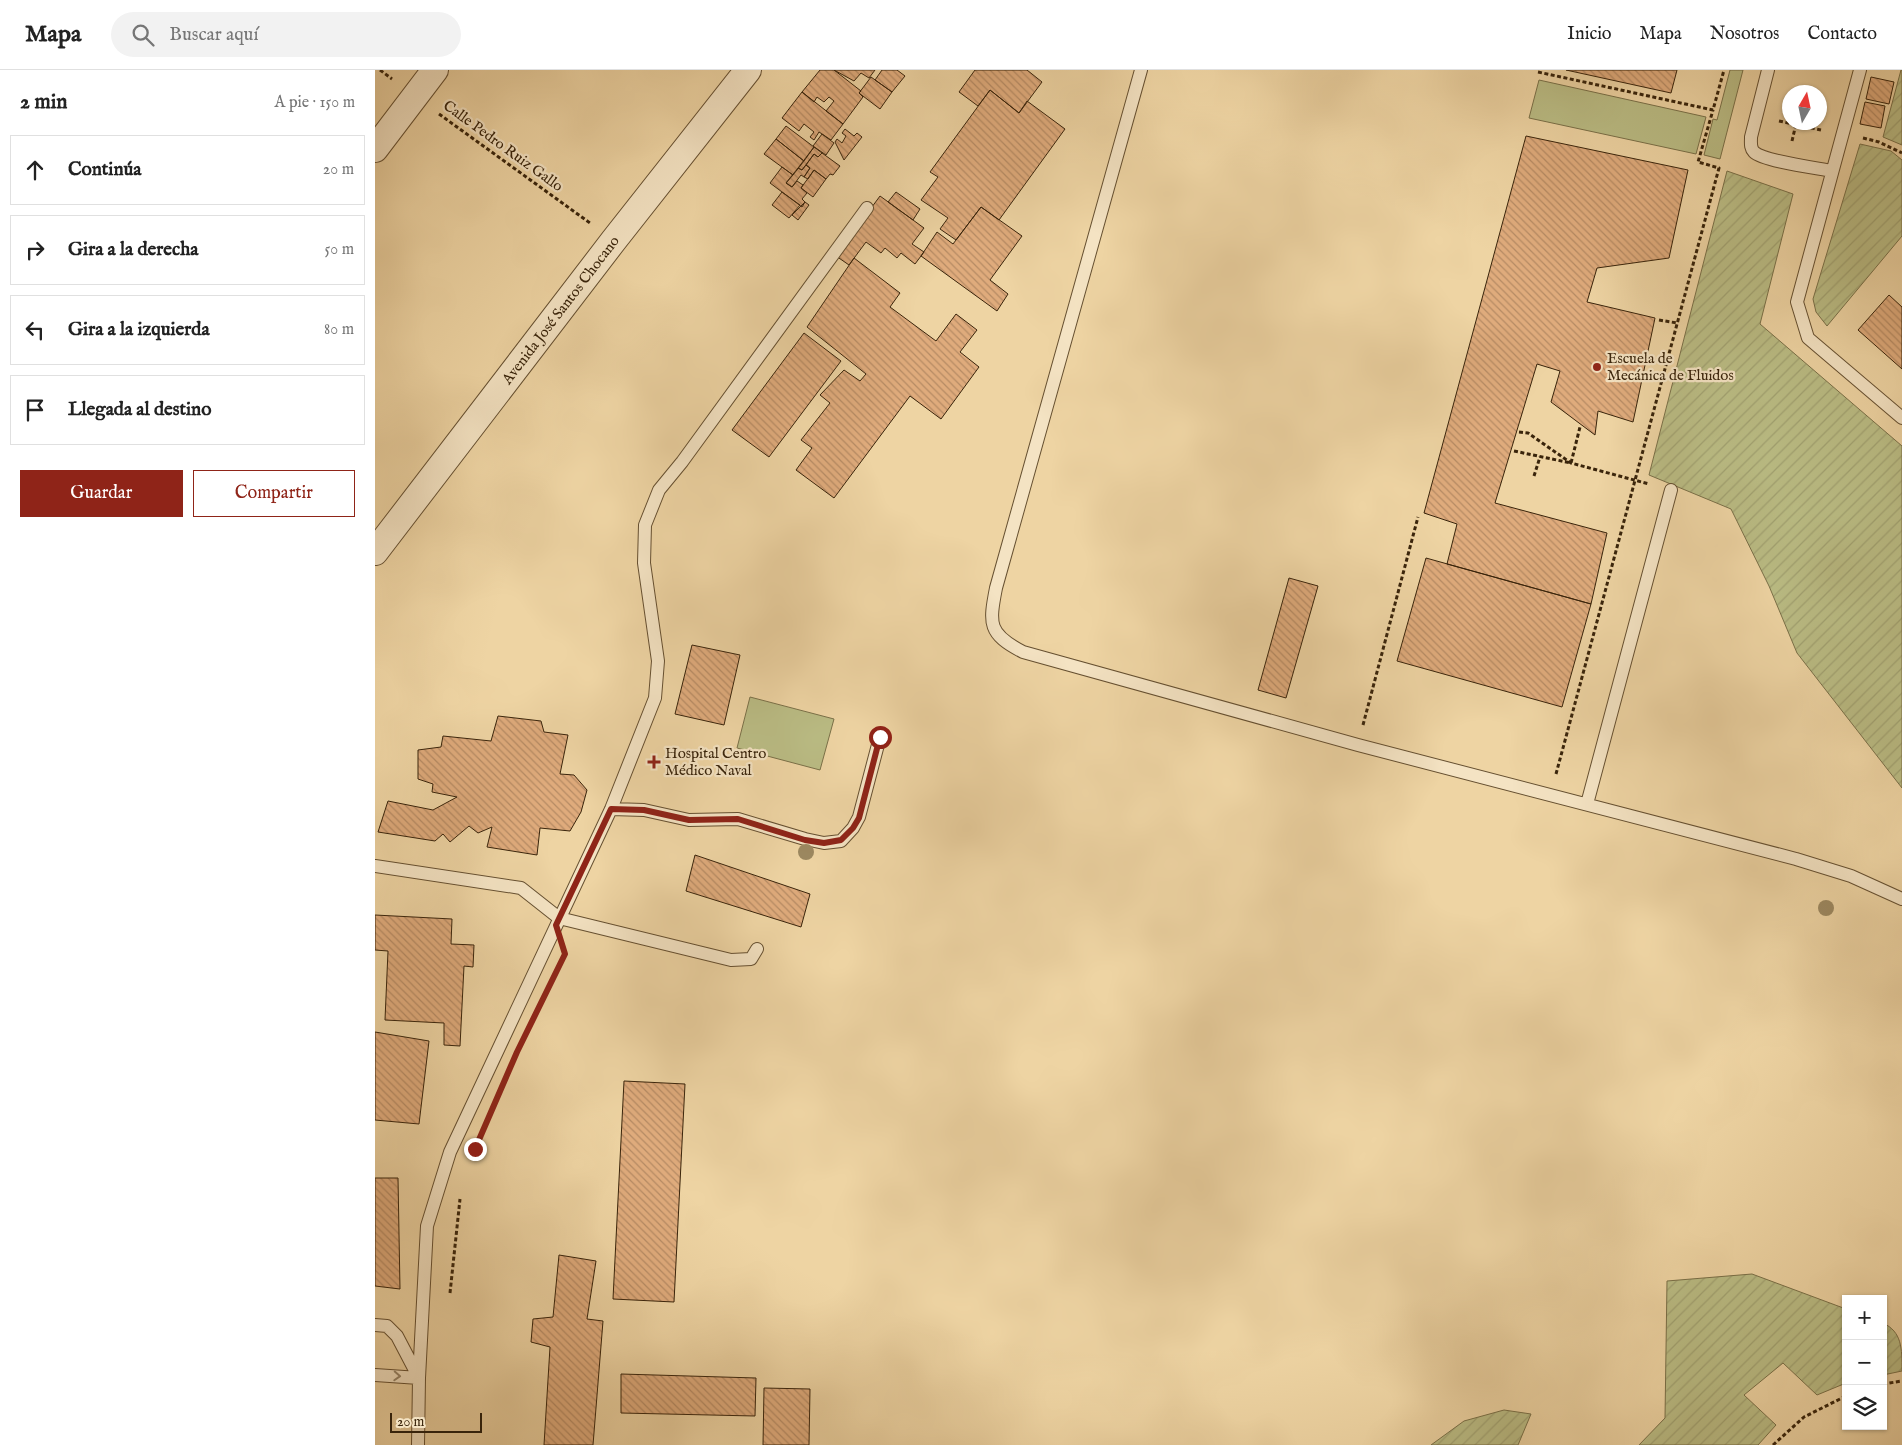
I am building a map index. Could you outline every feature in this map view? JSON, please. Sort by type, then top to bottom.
[{"type":"street","points":[[375,149],[435,70]]},
{"type":"street","name":"Avenida José Santos Chocano","points":[[375,552],[614,240],[749,70]]},
{"type":"lane","points":[[1141,70],[996,588],[992,611],[994,631],[1006,644],[1023,652],[1358,745],[1587,804],[1851,876],[1902,899]]},
{"type":"lane","points":[[1768,70],[1751,137],[1751,148],[1755,154],[1832,172]]},
{"type":"lane","points":[[1860,70],[1797,302],[1808,338],[1902,418]]},
{"type":"lane","points":[[418,1445],[419,1378],[427,1226],[451,1152],[611,809],[655,698],[658,661],[644,563],[645,525],[659,490],[688,454],[867,208]]},
{"type":"lane","points":[[1587,804],[1671,490]]},
{"type":"lane","points":[[611,809],[644,810],[689,820],[738,819],[805,840],[824,843],[841,840],[853,828],[859,818],[880,737]]},
{"type":"lane","points":[[375,866],[521,888],[559,918],[731,960],[751,960],[757,949]]},
{"type":"lane","points":[[375,1325],[387,1326],[397,1336],[419,1378]]},
{"type":"lane","points":[[375,1375],[419,1378]]},
{"type":"path","name":"Calle Pedro Ruiz Gallo","points":[[380,70],[614,240]]},
{"type":"path","points":[[1555,777],[1719,168],[1698,162],[1724,70]]},
{"type":"path","points":[[1538,72],[1713,110]]},
{"type":"path","points":[[1772,120],[1829,131]]},
{"type":"path","points":[[1857,137],[1879,142],[1902,152]]},
{"type":"path","points":[[1659,320],[1677,324]]},
{"type":"path","points":[[1571,463],[1580,427]]},
{"type":"path","points":[[1519,432],[1528,434],[1571,463]]},
{"type":"path","points":[[1514,451],[1571,463],[1671,490]]},
{"type":"path","points":[[1534,476],[1540,457]]},
{"type":"path","points":[[1358,745],[1418,517]]},
{"type":"path","points":[[449,1293],[461,1195]]},
{"type":"path","points":[[1887,1383],[1902,1381]]},
{"type":"path","points":[[1773,1445],[1804,1417],[1842,1398]]},
{"type":"green space","points":[[1730,70],[1743,70],[1720,159],[1704,155],[1713,119],[1717,120]]},
{"type":"green space","points":[[1902,70],[1902,145],[1883,137]]},
{"type":"green space","points":[[1539,80],[1706,117],[1696,154],[1529,118]]},
{"type":"green space","points":[[1860,144],[1891,151],[1902,160],[1902,236],[1827,326],[1816,312],[1813,299]]},
{"type":"green space","points":[[1727,171],[1793,194],[1760,324],[1902,446],[1902,788],[1797,653],[1769,586],[1731,509],[1649,475]]},
{"type":"green space","points":[[750,697],[834,719],[820,770],[737,748]]},
{"type":"green space","points":[[1752,1274],[1842,1308],[1842,1385],[1817,1395],[1783,1363],[1744,1395],[1776,1425],[1758,1445],[1639,1445],[1665,1418],[1667,1281]]},
{"type":"green space","points":[[1887,1326],[1894,1331],[1900,1342],[1902,1371],[1887,1374]]},
{"type":"green space","points":[[1504,1410],[1531,1414],[1518,1445],[1431,1445],[1464,1421]]},
{"type":"building","points":[[820,70],[834,70],[861,91],[859,93],[863,97],[843,124],[826,111],[834,101],[829,97],[824,102],[817,97],[814,102],[802,92]]},
{"type":"building","points":[[834,70],[875,70],[869,78],[861,73],[854,81]]},
{"type":"building","points":[[882,70],[897,70],[905,76],[892,92],[875,80]]},
{"type":"building","points":[[975,70],[1027,70],[1042,82],[1019,113],[990,90],[978,106],[959,92]]},
{"type":"building","points":[[1566,70],[1677,70],[1671,93]]},
{"type":"building","points":[[871,77],[892,92],[880,109],[859,93]]},
{"type":"building","points":[[1871,77],[1894,82],[1889,104],[1866,99]]},
{"type":"building","points":[[990,90],[1019,113],[1027,101],[1065,129],[999,220],[981,207],[956,240],[940,229],[948,218],[921,200],[938,177],[930,172]]},
{"type":"building","points":[[802,92],[843,124],[831,140],[819,132],[814,140],[810,137],[814,132],[804,124],[799,131],[782,118]]},
{"type":"building","points":[[1865,102],[1885,106],[1881,128],[1860,124]]},
{"type":"building","points":[[786,126],[814,147],[804,161],[776,139]]},
{"type":"building","points":[[845,129],[854,136],[857,133],[862,137],[844,160],[835,142],[837,139],[842,143],[846,136],[842,133]]},
{"type":"building","points":[[822,134],[834,143],[826,155],[813,146]]},
{"type":"building","name":"Escuela de Mecánica de Fluidos","points":[[1526,136],[1688,170],[1669,258],[1597,268],[1587,302],[1655,318],[1633,422],[1598,411],[1595,435],[1551,402],[1560,371],[1537,364],[1495,503],[1607,533],[1591,604],[1447,564],[1457,524],[1424,513]]},
{"type":"building","points":[[776,139],[804,161],[793,175],[764,154]]},
{"type":"building","points":[[814,147],[822,153],[818,157],[814,154],[802,170],[798,168]]},
{"type":"building","points":[[822,153],[840,166],[833,175],[830,174],[826,179],[814,170],[808,179],[804,177],[810,168],[806,165],[814,154],[818,157]]},
{"type":"building","points":[[806,165],[810,168],[804,177],[801,175],[792,187],[786,183],[798,168],[802,170]]},
{"type":"building","points":[[782,167],[793,175],[786,183],[792,187],[797,181],[803,185],[801,188],[807,193],[802,199],[805,202],[802,207],[770,183]]},
{"type":"building","points":[[814,170],[826,179],[813,197],[801,188]]},
{"type":"building","points":[[782,192],[800,205],[789,218],[772,205]]},
{"type":"building","points":[[896,192],[920,209],[913,220],[888,202]]},
{"type":"building","points":[[880,196],[924,228],[912,244],[924,252],[915,264],[901,253],[897,258],[885,248],[881,253],[866,242],[849,265],[836,256]]},
{"type":"building","points":[[805,202],[809,205],[798,220],[792,215]]},
{"type":"building","points":[[981,207],[1022,236],[990,280],[1008,294],[997,311],[921,256],[937,232],[953,244]]},
{"type":"building","points":[[854,258],[900,293],[890,307],[936,341],[956,314],[977,330],[960,352],[979,367],[941,419],[910,396],[834,498],[796,470],[812,448],[801,440],[830,403],[820,395],[844,370],[860,381],[866,374],[807,327]]},
{"type":"building","points":[[1889,295],[1902,307],[1902,369],[1858,330]]},
{"type":"building","points":[[804,333],[841,361],[769,457],[732,430]]},
{"type":"building","points":[[1426,558],[1591,604],[1562,707],[1397,661]]},
{"type":"building","points":[[1289,578],[1318,586],[1286,698],[1258,690]]},
{"type":"building","points":[[692,645],[740,655],[724,725],[675,714]]},
{"type":"building","points":[[498,716],[541,721],[544,732],[568,735],[560,774],[574,775],[587,790],[581,812],[570,831],[540,828],[537,855],[487,847],[492,827],[478,833],[469,826],[450,842],[443,834],[435,841],[378,832],[388,801],[433,810],[457,797],[432,792],[433,784],[418,779],[418,750],[441,747],[443,736],[491,741]]},
{"type":"building","points":[[695,855],[810,894],[801,927],[686,891]]},
{"type":"building","points":[[375,915],[452,919],[451,944],[474,945],[473,967],[464,966],[460,1046],[444,1045],[444,1023],[385,1020],[388,951],[375,950]]},
{"type":"building","points":[[375,1032],[429,1041],[419,1124],[375,1120]]},
{"type":"building","points":[[624,1081],[685,1084],[674,1302],[613,1299]]},
{"type":"building","points":[[375,1178],[398,1178],[400,1289],[375,1286]]},
{"type":"building","points":[[559,1255],[596,1261],[587,1319],[603,1321],[593,1445],[544,1445],[550,1347],[531,1342],[533,1319],[553,1317]]},
{"type":"building","points":[[621,1374],[756,1378],[755,1416],[621,1413]]},
{"type":"building","points":[[764,1388],[810,1389],[809,1445],[763,1445]]},
{"type":"place","name":"Escuela de Mecánica de Fluidos","points":[[1597,367]]},
{"type":"place","name":"Hospital Centro Médico Naval","points":[[654,762]]},
{"type":"route","points":[[475,1149],[517,1052],[565,954],[556,925],[611,809],[644,810],[689,820],[738,819],[805,840],[824,843],[841,840],[853,828],[859,818],[880,737]]}]
